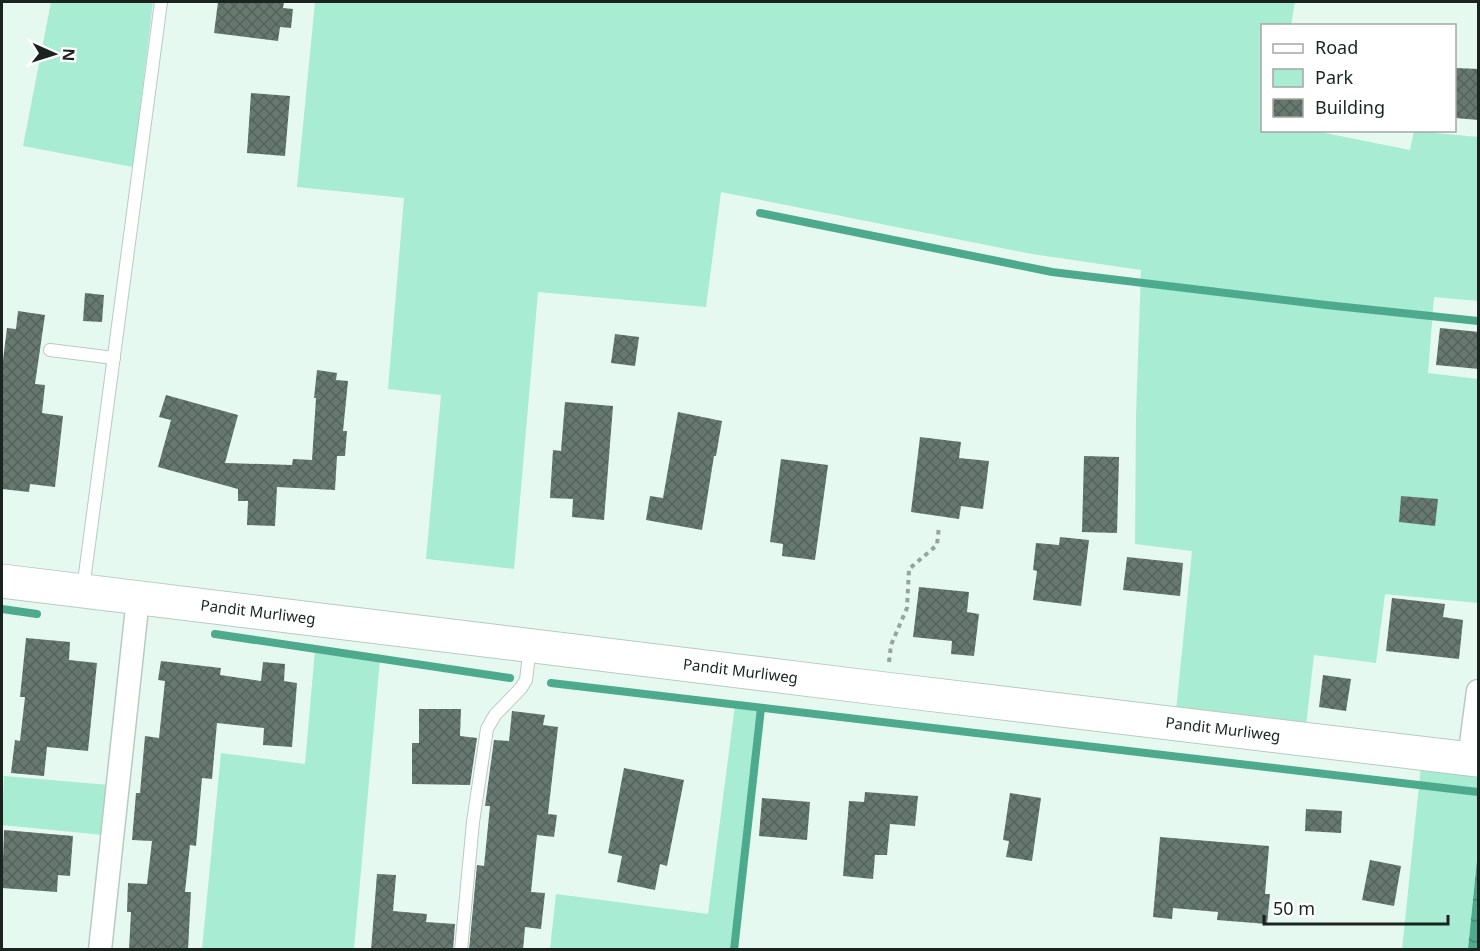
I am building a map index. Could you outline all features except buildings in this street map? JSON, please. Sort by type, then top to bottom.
[{"type":"street","name":"Pandit Murliweg","points":[[2,581],[1475,759]]},
{"type":"street","points":[[100,950],[138,598]]},
{"type":"street","points":[[1475,759],[1479,691]]},
{"type":"lane","points":[[83,591],[161,2]]},
{"type":"lane","points":[[50,350],[114,358]]},
{"type":"lane","points":[[461,950],[473,822],[486,729],[495,715],[526,680],[531,646]]},
{"type":"path","points":[[885,689],[891,645],[907,608],[909,569],[936,545],[939,526]]},
{"type":"green space","points":[[51,2],[153,2],[133,167],[23,146]]},
{"type":"green space","points":[[315,2],[1295,2],[1291,24],[1261,24],[1261,132],[1320,132],[1410,150],[1414,132],[1478,137],[1478,301],[1434,297],[1428,373],[1478,379],[1478,603],[1385,594],[1376,663],[1314,655],[1306,726],[1176,711],[1192,551],[1135,544],[1136,415],[1141,270],[1032,254],[721,192],[706,307],[538,292],[514,569],[426,559],[441,395],[388,389],[404,198],[297,187]]},
{"type":"green space","points":[[315,650],[380,659],[354,949],[202,949],[221,753],[305,764]]},
{"type":"green space","points":[[735,705],[761,708],[734,949],[550,949],[556,894],[708,914]]},
{"type":"green space","points":[[1421,766],[1478,773],[1478,850],[1468,949],[1402,950]]},
{"type":"green space","points":[[4,776],[109,785],[103,835],[2,825]]},
{"type":"water","points":[[1478,850],[1478,949],[1468,949]]},
{"type":"waterway","points":[[760,213],[1052,272],[1478,321]]},
{"type":"waterway","points":[[2,609],[37,614]]},
{"type":"waterway","points":[[215,634],[510,678]]},
{"type":"waterway","points":[[551,683],[1478,792]]},
{"type":"waterway","points":[[734,950],[761,708]]}]
